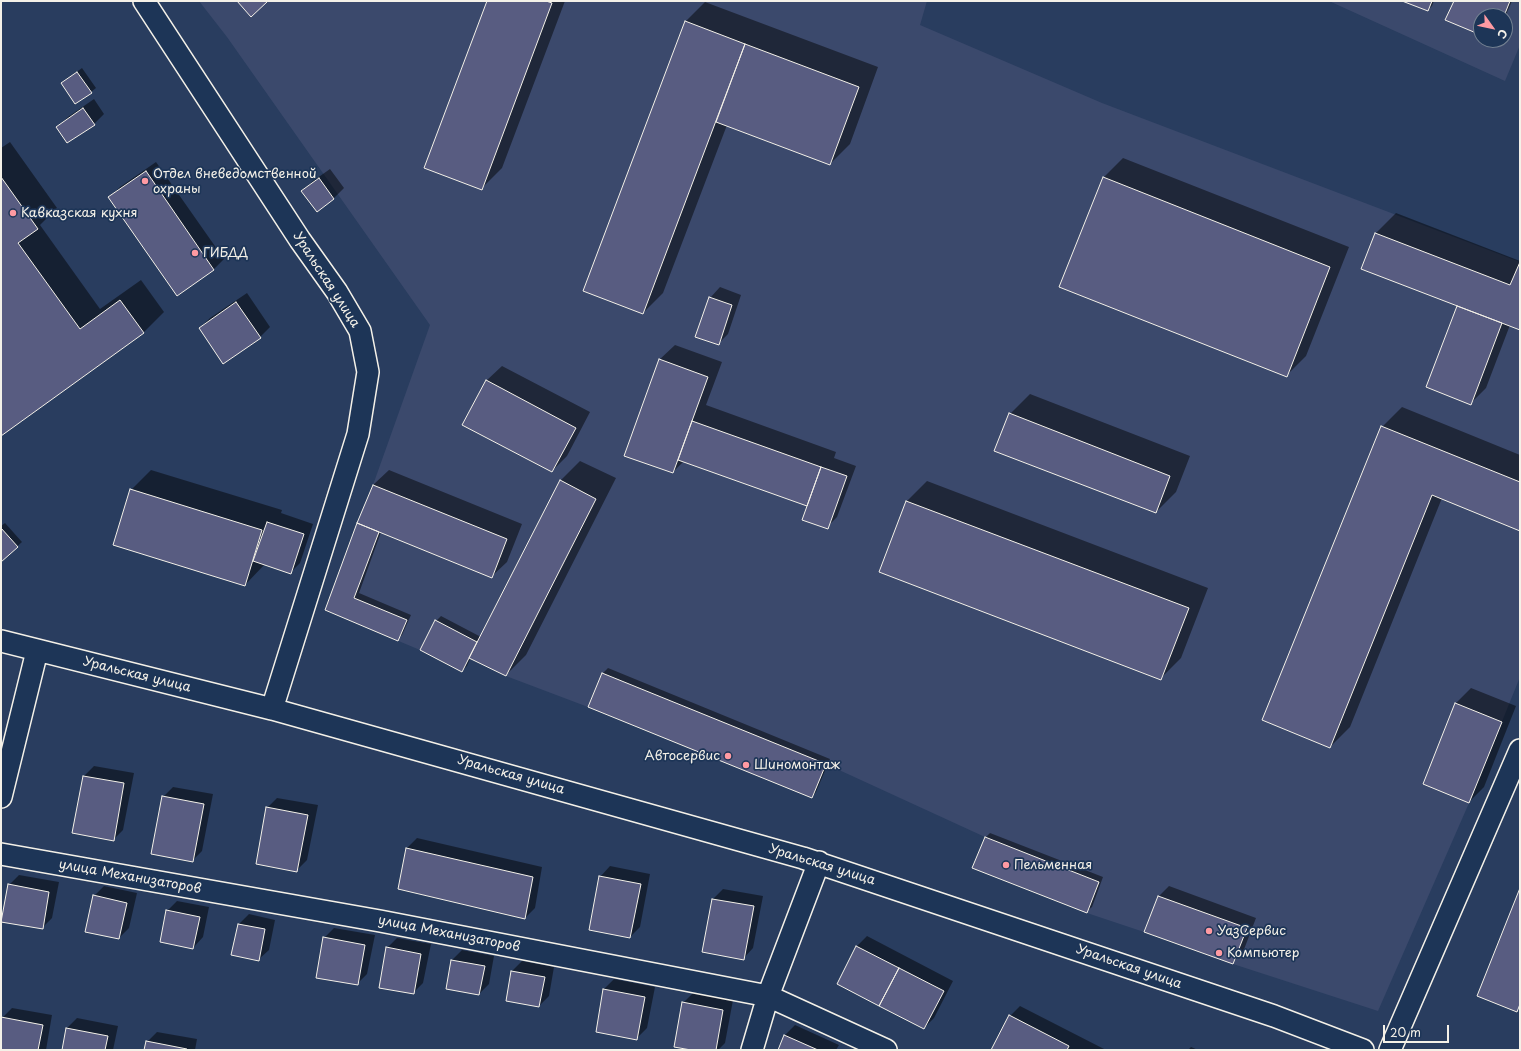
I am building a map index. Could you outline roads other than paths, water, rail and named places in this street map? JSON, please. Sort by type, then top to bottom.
[{"type":"street","name":"Уральская улица","points":[[144,1],[300,240],[337,292],[360,331],[368,372],[358,434],[272,708]]},
{"type":"street","name":"Уральская улица","points":[[1,641],[272,708],[819,862],[1274,1016],[1363,1050]]},
{"type":"street","points":[[1,797],[37,651]]},
{"type":"street","points":[[1390,1050],[1520,750]]},
{"type":"street","name":"улица Механизаторов","points":[[1,854],[380,921],[768,996],[886,1050]]},
{"type":"street","points":[[752,1050],[768,996],[819,862]]},
{"type":"place","name":"Отдел вневедомственной охраны","points":[[145,181]]},
{"type":"place","name":"Кавказская кухня","points":[[13,213]]},
{"type":"place","name":"ГИБДД","points":[[195,253]]},
{"type":"place","name":"Автосервис","points":[[728,756]]},
{"type":"place","name":"Шиномонтаж","points":[[746,765]]},
{"type":"place","name":"Пельменная","points":[[1006,865]]},
{"type":"place","name":"УазСервис","points":[[1209,931]]},
{"type":"place","name":"Компьютер","points":[[1219,953]]}]
